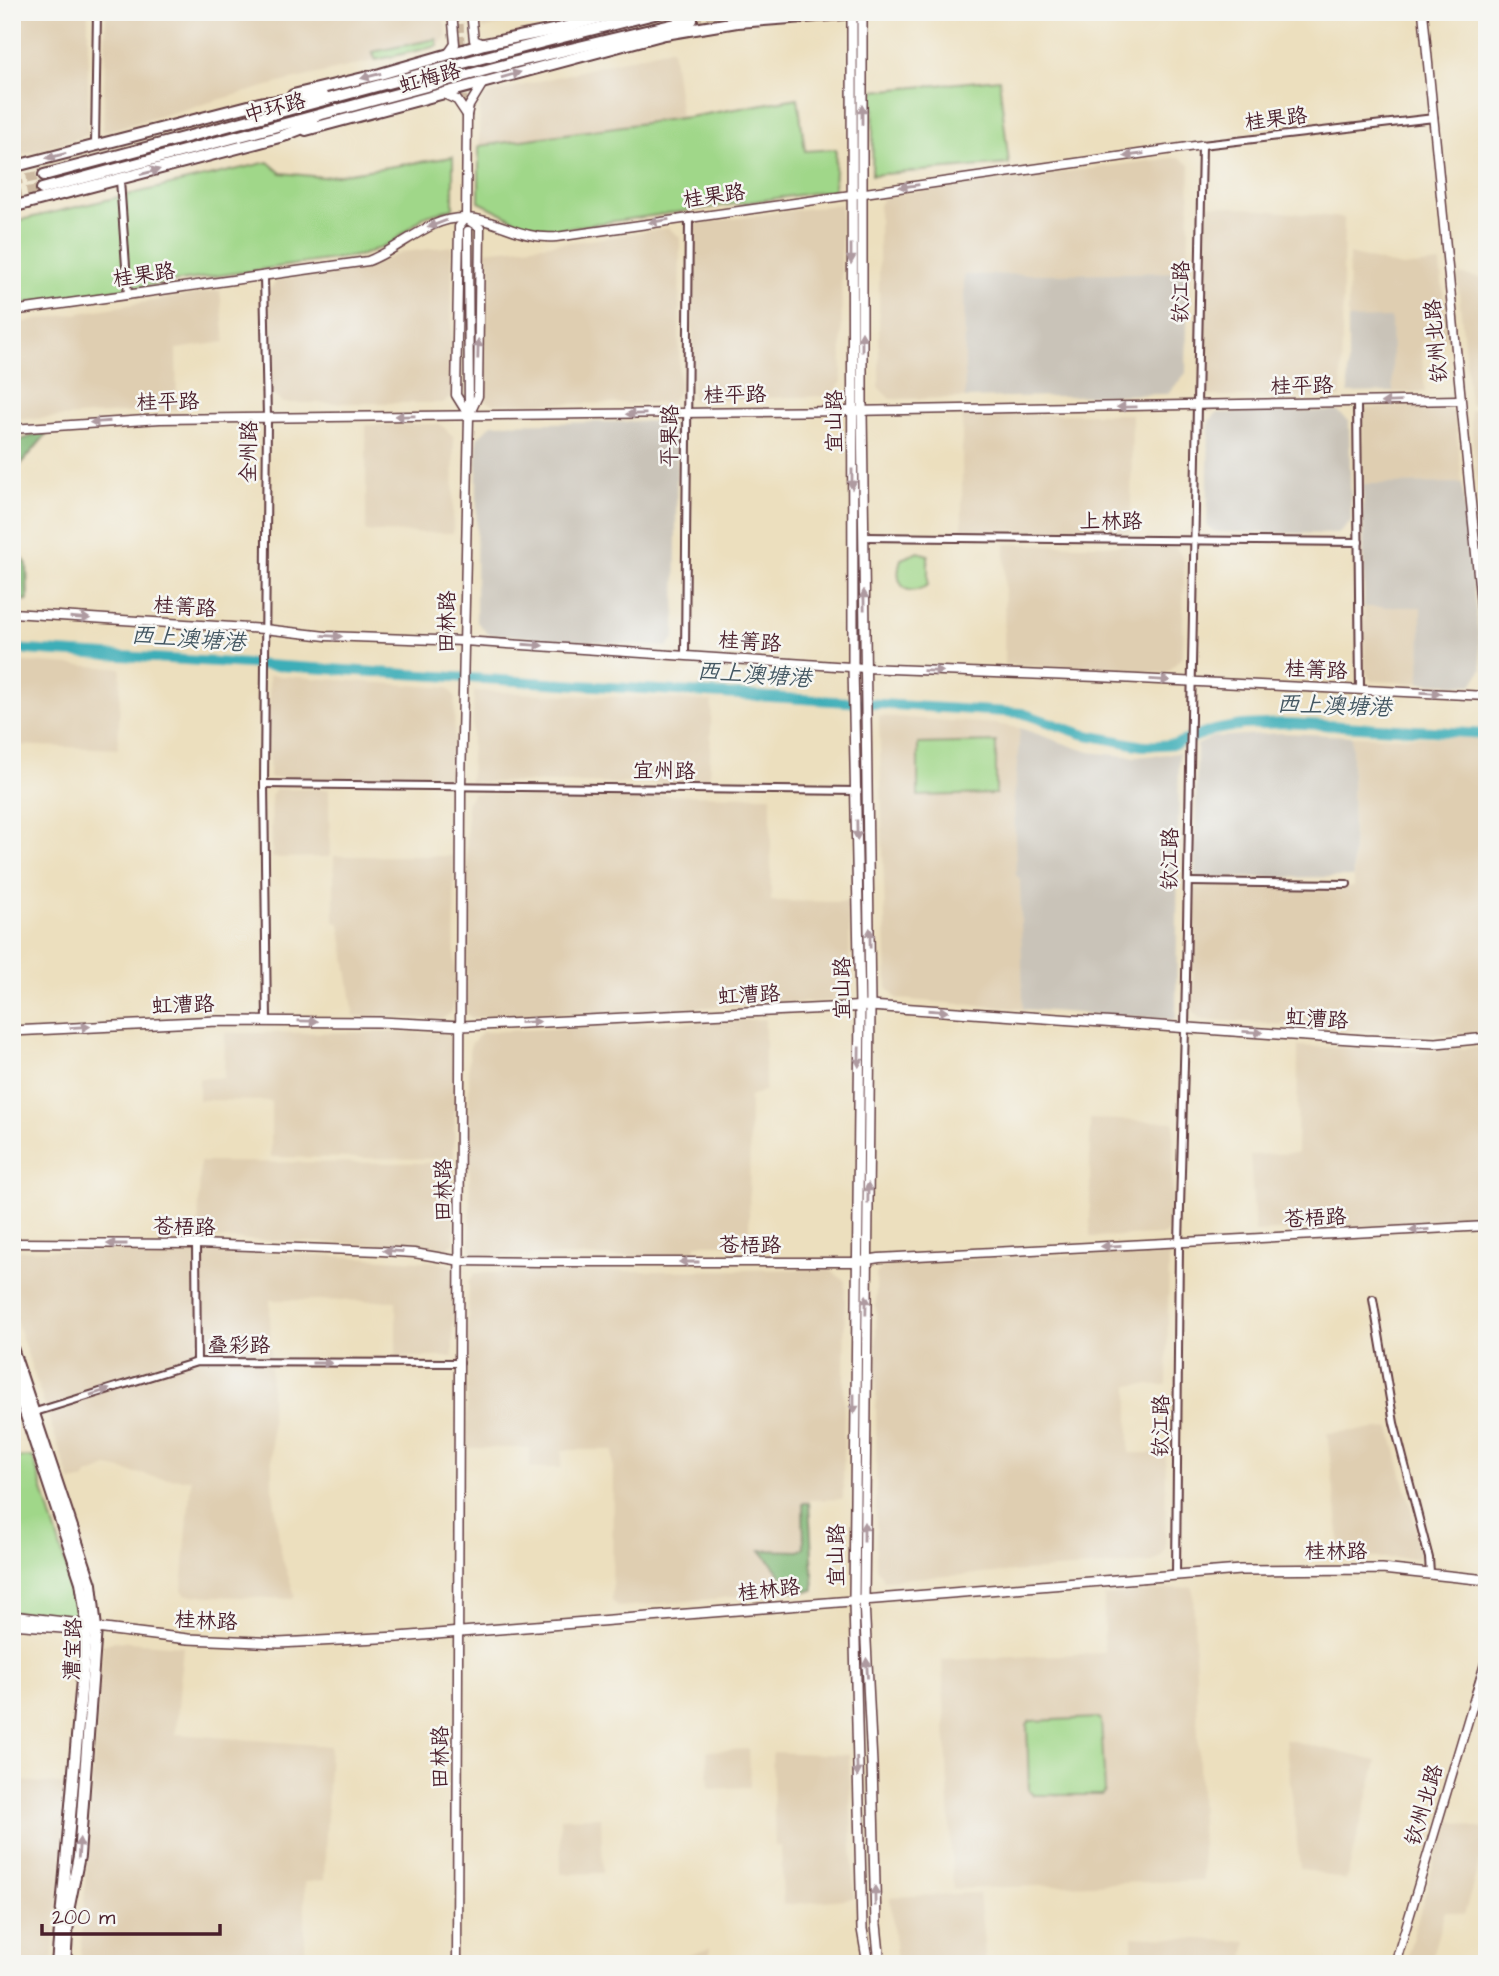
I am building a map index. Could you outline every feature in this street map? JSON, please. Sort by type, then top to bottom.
[{"type":"main road","name":"虹梅路","points":[[12,167],[380,74],[484,44],[558,29],[620,12]]},
{"type":"main road","name":"中环路","points":[[44,174],[512,48],[663,12]]},
{"type":"main road","name":"虹梅路","points":[[12,207],[444,94],[627,43],[737,22],[871,12]]},
{"type":"main road","name":"宜山路","points":[[857,13],[851,411],[853,690],[862,791],[870,1006],[859,1601],[872,1764],[876,1924],[880,1964]]},
{"type":"main road","name":"中环路","points":[[42,189],[516,62],[692,20]]},
{"type":"main road","points":[[256,104],[360,90]]},
{"type":"main road","points":[[280,137],[363,104]]},
{"type":"main road","name":"宜山路","points":[[856,193],[862,411],[865,713],[855,1262],[862,1929],[868,1964]]},
{"type":"main road","name":"虹漕路","points":[[12,1031],[267,1021],[462,1026],[870,1006],[1423,1042],[1487,1038]]},
{"type":"main road","name":"漕宝路","points":[[12,1348],[30,1413],[90,1584],[79,1856],[69,1906],[65,1964]]},
{"type":"main road","name":"漕宝路","points":[[12,1373],[30,1413]]},
{"type":"main road","name":"桂林路","points":[[12,1616],[188,1640],[279,1643],[458,1632],[1240,1570],[1382,1569],[1487,1580]]},
{"type":"main road","name":"桂林路","points":[[12,1624],[90,1627]]},
{"type":"main road","name":"漕宝路","points":[[57,1964],[90,1627]]},
{"type":"street","points":[[95,146],[97,12]]},
{"type":"street","points":[[448,54],[455,44],[452,12]]},
{"type":"street","points":[[471,12],[474,40],[484,44]]},
{"type":"street","name":"钦州北路","points":[[1423,12],[1487,666]]},
{"type":"street","name":"田林路","points":[[469,416],[456,395],[459,227],[466,218],[467,115],[469,106],[483,83]]},
{"type":"street","points":[[444,94],[457,100],[467,115]]},
{"type":"street","name":"桂果路","points":[[12,311],[368,261],[387,254],[434,223],[466,218],[489,222],[538,239],[1202,145],[1434,118]]},
{"type":"street","name":"钦江路","points":[[1176,1574],[1179,1243],[1202,145]]},
{"type":"street","points":[[120,180],[128,295]]},
{"type":"street","name":"平果路","points":[[685,655],[689,217]]},
{"type":"street","name":"田林路","points":[[466,218],[480,228],[478,396],[469,416]]},
{"type":"street","name":"田林路","points":[[457,1964],[461,785],[469,416],[468,231]]},
{"type":"street","name":"全州路","points":[[264,276],[267,418],[264,629],[267,1021]]},
{"type":"street","name":"桂平路","points":[[12,429],[114,421],[1459,400]]},
{"type":"street","points":[[1357,403],[1360,690]]},
{"type":"street","name":"上林路","points":[[864,537],[1359,542]]},
{"type":"street","name":"桂箐路","points":[[12,613],[264,629],[326,636],[464,641],[865,668],[1487,696]]},
{"type":"street","name":"宜州路","points":[[264,783],[862,791]]},
{"type":"street","points":[[1188,882],[1347,884]]},
{"type":"street","name":"苍梧路","points":[[12,1243],[196,1244],[403,1252],[460,1261],[855,1262],[879,1258],[1487,1226]]},
{"type":"street","points":[[196,1244],[197,1362]]},
{"type":"street","points":[[1373,1299],[1394,1423],[1429,1558],[1430,1574]]},
{"type":"street","name":"叠彩路","points":[[30,1413],[197,1362],[460,1363]]},
{"type":"street","name":"钦州北路","points":[[1395,1964],[1487,1657]]},
{"type":"shaded area","points":[[12,12],[88,12],[88,135],[12,158]]},
{"type":"shaded area","points":[[106,12],[443,12],[447,36],[438,46],[283,82],[103,132]]},
{"type":"shaded area","points":[[480,12],[554,12],[483,29]]},
{"type":"shaded area","points":[[672,48],[681,117],[479,146],[480,105],[488,94]]},
{"type":"shaded area","points":[[1179,157],[1190,165],[1188,272],[964,275],[965,398],[890,399],[879,388],[879,205],[884,196]]},
{"type":"shaded area","points":[[841,204],[842,382],[831,396],[692,400],[694,224]]},
{"type":"shaded area","points":[[1203,204],[1344,218],[1341,398],[1199,396]]},
{"type":"shaded area","points":[[669,228],[680,237],[679,391],[670,403],[487,402],[483,395],[483,251],[590,240]]},
{"type":"shaded area","points":[[452,246],[451,397],[443,403],[283,403],[271,394],[269,290],[277,280],[367,267],[403,252]]},
{"type":"shaded area","points":[[1349,254],[1402,267],[1440,263],[1448,339],[1421,341],[1425,392],[1393,392],[1391,319],[1348,319]]},
{"type":"shaded area","points":[[1188,272],[1186,373],[1168,394],[965,398],[964,275]]},
{"type":"shaded area","points":[[1457,274],[1487,279],[1487,403],[1470,405]]},
{"type":"shaded area","points":[[220,290],[225,342],[176,349],[177,409],[34,419],[12,418],[12,324]]},
{"type":"shaded area","points":[[1391,318],[1393,392],[1348,393],[1348,319]]},
{"type":"shaded area","points":[[1443,406],[1455,414],[1462,483],[1363,484],[1363,414],[1367,408]]},
{"type":"shaded area","points":[[1487,409],[1487,579],[1470,410]]},
{"type":"shaded area","points":[[1337,411],[1349,421],[1351,521],[1338,534],[1215,532],[1207,525],[1209,421],[1217,413]]},
{"type":"shaded area","points":[[962,414],[1132,414],[1131,532],[962,530]]},
{"type":"shaded area","points":[[668,421],[677,429],[675,637],[667,647],[488,634],[476,621],[477,438],[492,424]]},
{"type":"shaded area","points":[[440,424],[454,437],[453,533],[366,532],[366,425]]},
{"type":"shaded area","points":[[1462,483],[1482,669],[1472,685],[1420,683],[1421,607],[1364,607],[1363,484]]},
{"type":"shaded area","points":[[1005,544],[1175,546],[1184,560],[1183,656],[1167,673],[1004,665]]},
{"type":"shaded area","points":[[1421,606],[1420,683],[1371,681],[1365,671],[1364,607]]},
{"type":"shaded area","points":[[12,661],[121,668],[118,749],[12,745]]},
{"type":"shaded area","points":[[269,675],[448,688],[455,696],[453,780],[269,778]]},
{"type":"shaded area","points":[[474,691],[712,701],[709,784],[470,782]]},
{"type":"shaded area","points":[[879,716],[1020,728],[1014,799],[1016,875],[1020,880],[1023,1009],[897,999],[887,988]]},
{"type":"shaded area","points":[[1020,728],[1089,752],[1135,757],[1179,753],[1176,1020],[1023,1009],[1020,880],[1016,875],[1014,799]]},
{"type":"shaded area","points":[[1283,733],[1352,736],[1353,877],[1195,878],[1197,745],[1213,737]]},
{"type":"shaded area","points":[[1352,736],[1484,738],[1487,773],[1487,1031],[1471,1034],[1420,1034],[1355,1030],[1200,1019],[1193,1011],[1194,888],[1354,887]]},
{"type":"shaded area","points":[[276,789],[329,789],[330,857],[272,858],[271,795]]},
{"type":"shaded area","points":[[473,793],[771,796],[771,901],[849,902],[850,985],[837,1001],[471,1018],[466,1013],[467,802]]},
{"type":"shaded area","points":[[334,856],[454,856],[455,1000],[451,1013],[442,1019],[354,1016],[340,923],[334,922]]},
{"type":"shaded area","points":[[765,1019],[765,1090],[750,1097],[749,1244],[696,1244],[695,1257],[477,1256],[472,1252],[469,1051],[471,1044],[482,1032]]},
{"type":"shaded area","points":[[439,1032],[451,1037],[456,1049],[454,1159],[271,1157],[271,1101],[199,1100],[199,1078],[224,1078],[225,1033]]},
{"type":"shaded area","points":[[1298,1046],[1415,1051],[1487,1047],[1487,1221],[1255,1232],[1250,1155],[1297,1153]]},
{"type":"shaded area","points":[[1090,1119],[1174,1122],[1172,1223],[1165,1235],[1090,1237]]},
{"type":"shaded area","points":[[200,1162],[454,1163],[454,1242],[445,1251],[407,1246],[198,1238]]},
{"type":"shaded area","points":[[12,1250],[268,1252],[437,1262],[453,1266],[453,1357],[396,1357],[396,1301],[270,1300],[272,1482],[281,1555],[295,1595],[293,1599],[185,1595],[182,1589],[191,1479],[159,1478],[108,1467],[87,1475],[84,1481],[70,1481],[12,1309]]},
{"type":"shaded area","points":[[1169,1251],[1167,1385],[1129,1385],[1129,1453],[1166,1453],[1165,1550],[1162,1556],[1151,1563],[884,1580],[876,1568],[876,1274],[887,1263]]},
{"type":"shaded area","points":[[829,1269],[845,1281],[843,1499],[809,1500],[814,1590],[619,1607],[612,1601],[613,1450],[562,1450],[561,1468],[530,1468],[530,1448],[466,1448],[469,1282],[475,1273]]},
{"type":"shaded area","points":[[1390,1428],[1424,1558],[1342,1558],[1327,1433]]},
{"type":"shaded area","points":[[1193,1587],[1203,1880],[953,1889],[942,1660],[1104,1653],[1104,1596]]},
{"type":"shaded area","points":[[115,1641],[183,1646],[176,1734],[330,1746],[324,1880],[305,1882],[305,1964],[80,1964],[103,1645]]},
{"type":"shaded area","points":[[1285,1739],[1377,1761],[1346,1880],[1300,1868]]},
{"type":"shaded area","points":[[749,1749],[750,1787],[709,1789],[707,1751]]},
{"type":"shaded area","points":[[772,1752],[849,1755],[854,1898],[783,1905],[781,1846],[775,1846]]},
{"type":"shaded area","points":[[12,1780],[69,1785],[52,1964],[12,1964]]},
{"type":"shaded area","points":[[601,1817],[603,1873],[561,1874],[560,1818]]},
{"type":"shaded area","points":[[1446,1820],[1487,1830],[1487,1837],[1464,1915],[1445,1911],[1431,1959],[1446,1964],[1405,1964]]},
{"type":"shaded area","points":[[979,1893],[986,1964],[897,1964],[890,1897]]},
{"type":"shaded area","points":[[1132,1936],[1247,1942],[1243,1964],[1132,1964]]},
{"type":"shaded area","points":[[710,1948],[710,1964],[664,1964]]},
{"type":"green space","points":[[436,39],[438,46],[376,60],[372,52]]},
{"type":"green space","points":[[999,79],[1009,164],[872,175],[874,91]]},
{"type":"green space","points":[[798,98],[805,151],[836,149],[834,190],[552,230],[522,223],[479,202],[479,146],[695,116]]},
{"type":"green space","points":[[453,157],[453,208],[424,217],[391,243],[362,255],[12,305],[12,222],[268,162],[281,173],[323,177]]},
{"type":"green space","points":[[50,430],[12,475],[12,443]]},
{"type":"green space","points":[[12,485],[17,550],[27,564],[28,600],[18,601],[12,598]]},
{"type":"green space","points":[[918,552],[928,555],[928,585],[919,589],[907,589],[900,581],[901,559]]},
{"type":"green space","points":[[996,742],[996,794],[918,796],[918,744]]},
{"type":"green space","points":[[33,1457],[80,1612],[73,1618],[12,1612],[12,1458]]},
{"type":"green space","points":[[803,1503],[809,1503],[814,1590],[794,1592],[761,1550],[799,1551],[804,1548]]},
{"type":"green space","points":[[1099,1718],[1105,1791],[1101,1795],[1033,1795],[1029,1791],[1027,1725],[1030,1721]]},
{"type":"waterway","name":"西上澳塘港","points":[[12,649],[1022,713],[1082,734],[1143,746],[1175,744],[1214,730],[1242,725],[1287,723],[1487,734]]},
{"type":"tunnel","points":[[459,12],[464,112]]},
{"type":"tunnel","points":[[692,20],[751,12]]},
{"type":"tunnel","points":[[12,181],[44,175]]},
{"type":"tunnel","points":[[12,195],[42,189]]}]
